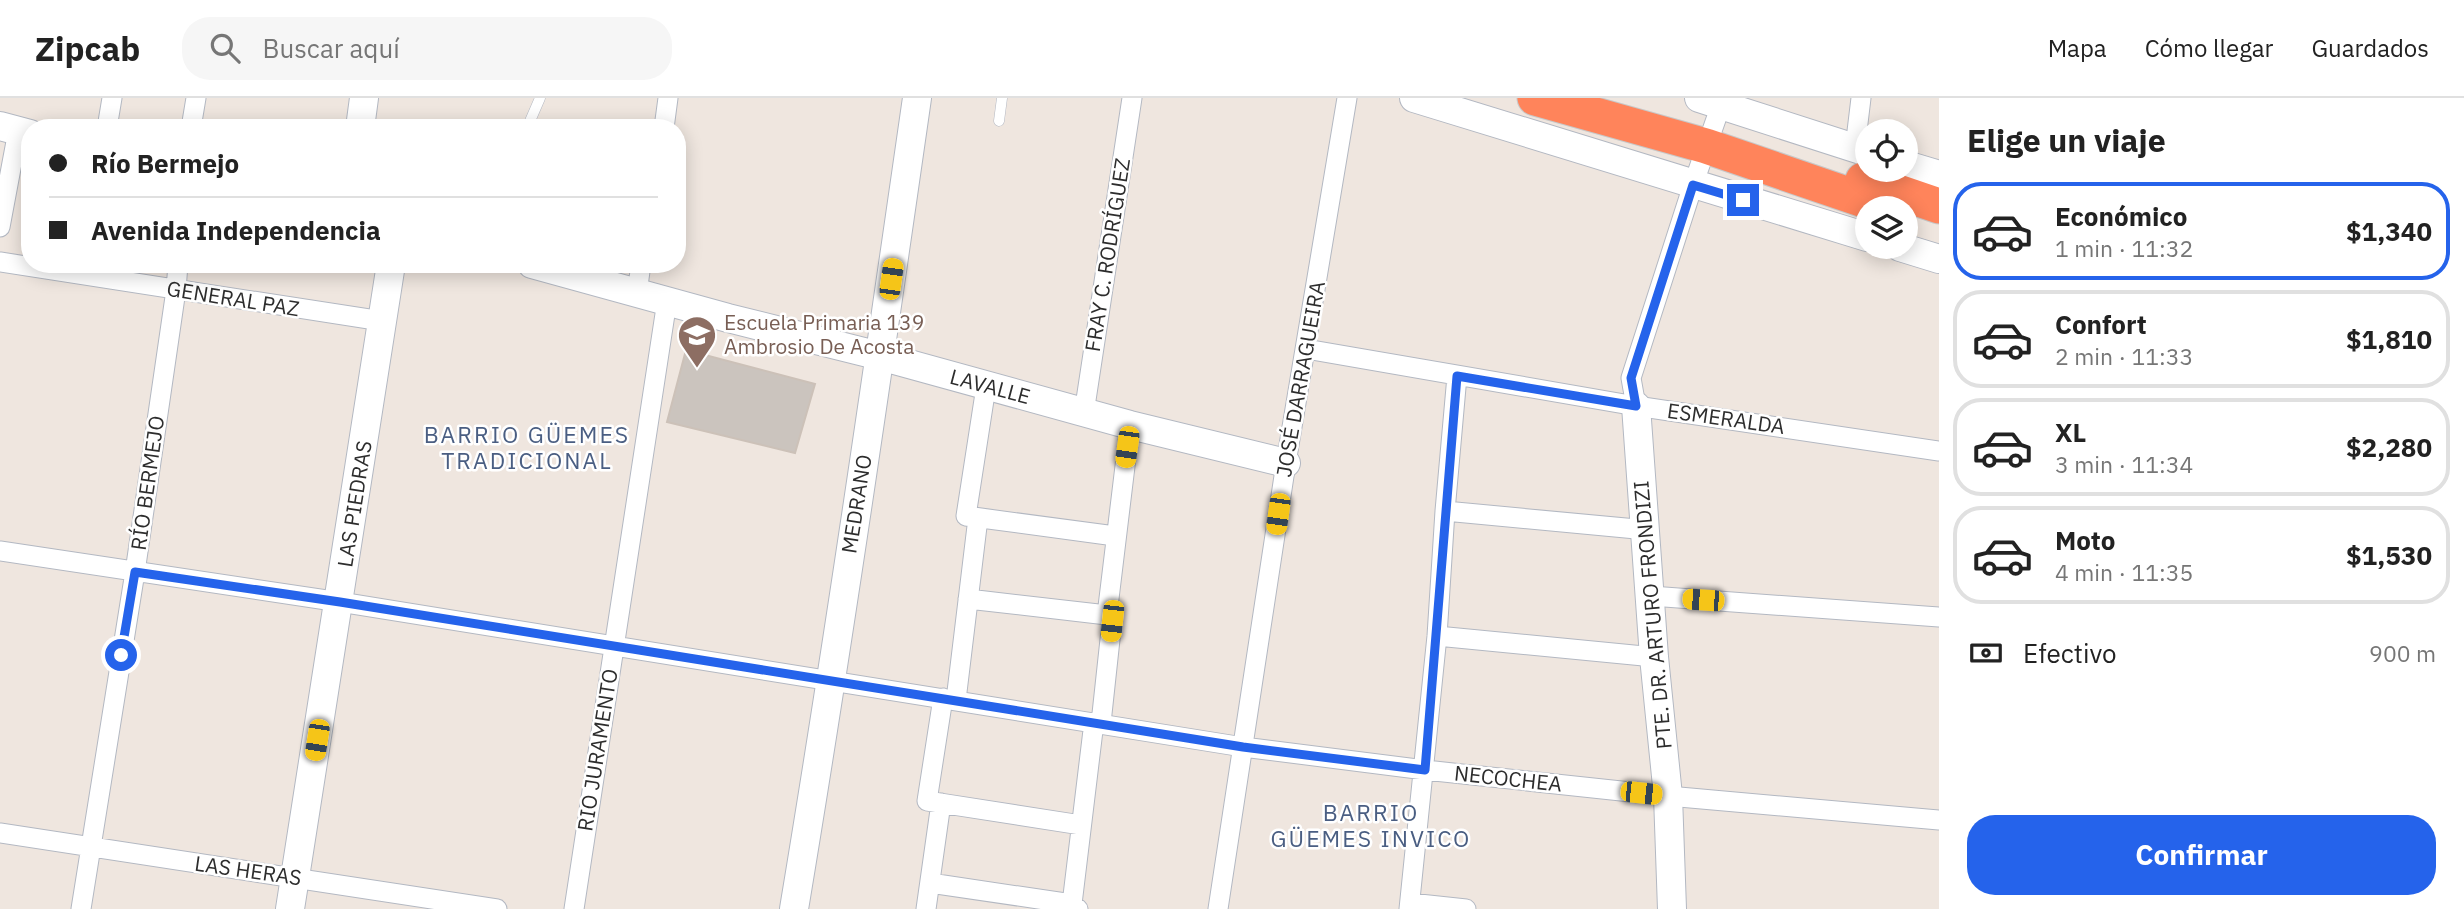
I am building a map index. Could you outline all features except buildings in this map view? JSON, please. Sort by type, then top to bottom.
[{"type":"highway","points":[[1535,98],[1710,120],[1862,196]]},
{"type":"highway","points":[[1618,98],[1710,120],[1939,206]]},
{"type":"highway","points":[[1918,219],[1939,226]]},
{"type":"street","points":[[108,119],[112,98]]},
{"type":"street","points":[[192,119],[196,98]]},
{"type":"street","points":[[361,119],[364,98]]},
{"type":"street","points":[[665,119],[668,98]]},
{"type":"street","name":"MEDRANO","points":[[793,909],[832,682],[917,98]]},
{"type":"street","name":"FRAY C. RODRÍGUEZ","points":[[1084,413],[1132,98]]},
{"type":"street","name":"JOSÉ DARRAGUEIRA","points":[[1218,909],[1286,463],[1347,98]]},
{"type":"street","points":[[1414,98],[1855,233]]},
{"type":"street","points":[[1861,98],[1861,119]]},
{"type":"street","points":[[1636,406],[1631,378],[1693,185],[1710,120],[1855,149]]},
{"type":"street","points":[[0,228],[16,131]]},
{"type":"street","points":[[1918,168],[1939,175]]},
{"type":"street","points":[[1918,252],[1939,258]]},
{"type":"street","name":"GENERAL PAZ","points":[[0,262],[21,265]]},
{"type":"street","name":"GENERAL PAZ","points":[[69,273],[382,321]]},
{"type":"street","name":"RÍO BERMEJO","points":[[81,909],[135,572],[177,273]]},
{"type":"street","name":"LAS PIEDRAS","points":[[290,909],[390,273]]},
{"type":"street","name":"LAVALLE","points":[[565,273],[1084,413],[1286,463]]},
{"type":"street","points":[[636,292],[639,273]]},
{"type":"street","name":"RIO JURAMENTO","points":[[574,909],[667,301]]},
{"type":"street","name":"ESMERALDA","points":[[1306,349],[1636,406],[1939,451]]},
{"type":"street","points":[[1457,376],[1437,636],[1410,906],[1466,909]]},
{"type":"street","points":[[986,387],[966,516],[1115,536]]},
{"type":"street","name":"PTE. DR. ARTURO FRONDIZI","points":[[1636,406],[1647,530],[1654,657],[1668,796],[1672,909]]},
{"type":"street","points":[[1107,615],[1130,425]]},
{"type":"street","points":[[1445,511],[1647,530]]},
{"type":"street","points":[[978,518],[968,599],[950,699],[927,802],[1081,825]]},
{"type":"street","name":"NECOCHEA","points":[[0,551],[340,602],[1243,747],[1668,796],[1939,820]]},
{"type":"street","points":[[1651,596],[1939,617]]},
{"type":"street","points":[[930,883],[1075,906],[1081,825],[1112,621],[1107,615],[968,599]]},
{"type":"street","points":[[1437,636],[1654,657]]},
{"type":"street","points":[[926,909],[941,803]]},
{"type":"street","name":"LAS HERAS","points":[[0,833],[497,909]]},
{"type":"lane","points":[[531,119],[540,98]]},
{"type":"lane","points":[[999,121],[1002,98]]},
{"type":"place","name":"Escuela Primaria 139 Ambrosio De Acosta","points":[[697,369]]},
{"type":"district","name":"BARRIO GÜEMES TRADICIONAL","points":[[527,448]]},
{"type":"district","name":"BARRIO GÜEMES INVICO","points":[[1371,826]]},
{"type":"route","points":[[121,655],[135,572],[340,602],[1243,747],[1425,770],[1457,376],[1636,406],[1631,378],[1693,185],[1743,200]]}]
